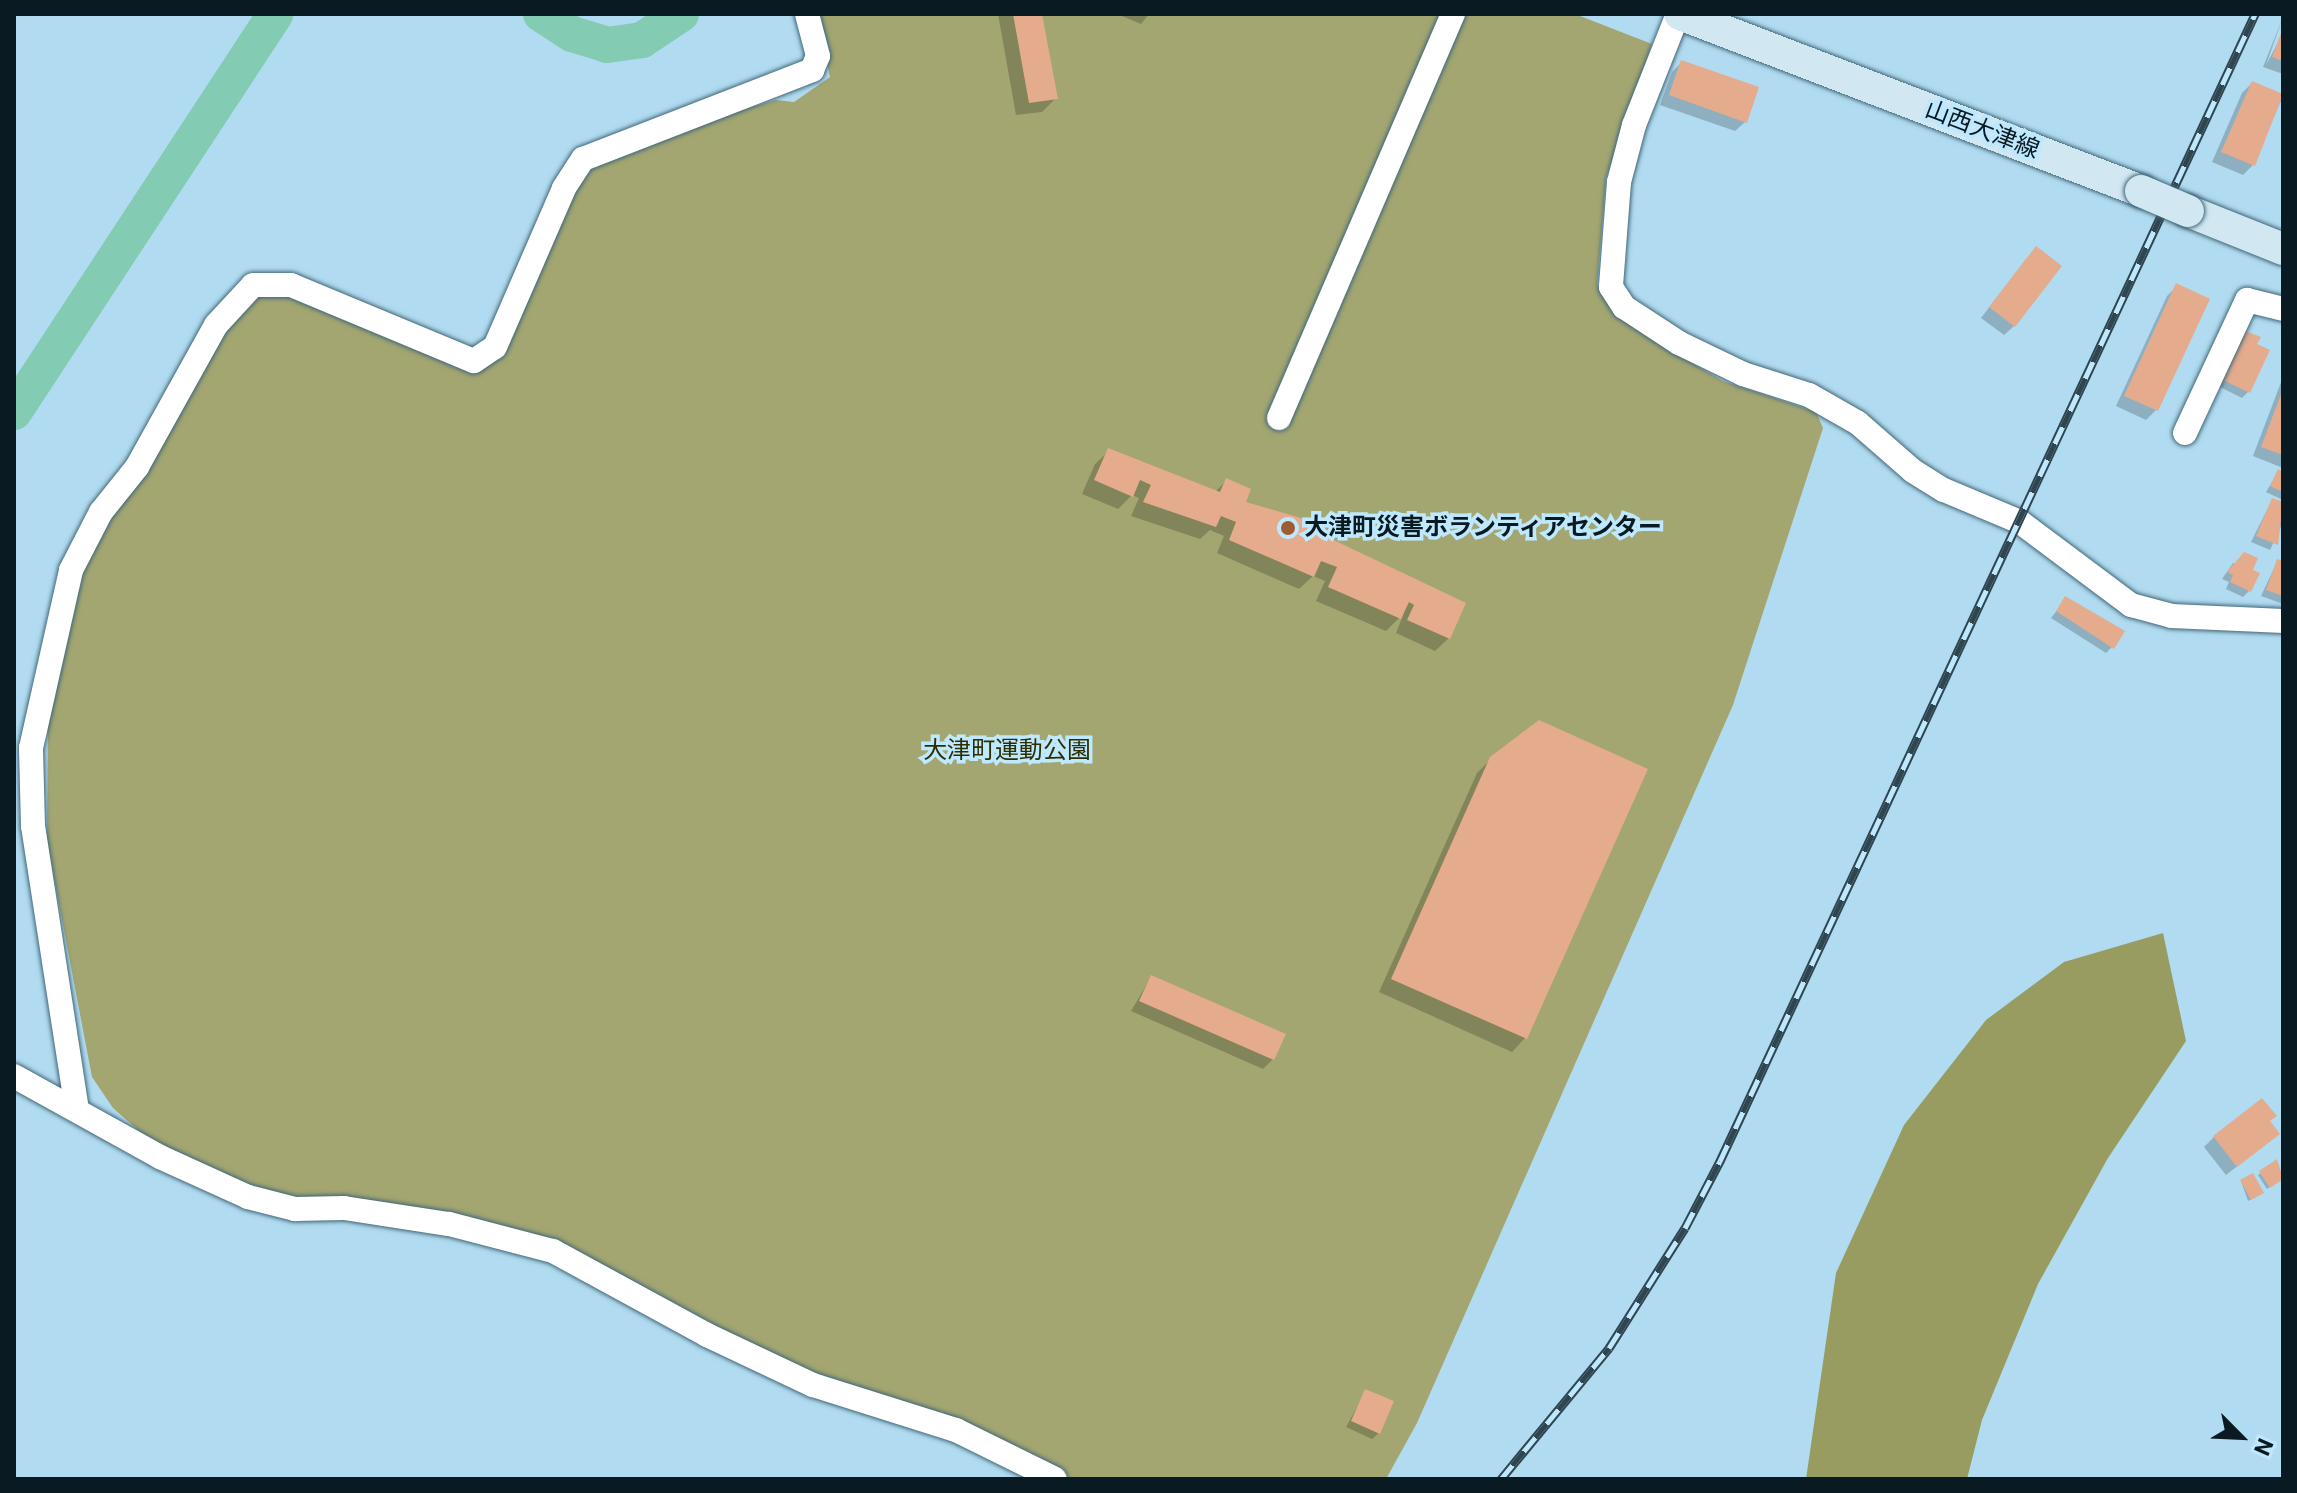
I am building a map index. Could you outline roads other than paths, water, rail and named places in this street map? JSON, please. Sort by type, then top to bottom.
[{"type":"main road","name":"山西大津線","points":[[1679,14],[2141,191],[2283,249]]},
{"type":"street","points":[[77,1110],[33,826],[31,748],[71,570],[101,512],[137,467],[216,325],[253,285],[291,285],[474,361],[495,347],[564,188],[583,159],[812,70],[818,56],[807,14]]},
{"type":"street","points":[[1279,418],[1453,14]]},
{"type":"street","points":[[1679,14],[1634,125],[1619,182],[1611,287],[1624,307],[1679,343],[1743,374],[1809,395],[1858,423],[1913,471],[1944,490],[2020,522],[2131,605],[2172,616],[2283,621]]},
{"type":"street","points":[[2185,433],[2247,300],[2283,309]]},
{"type":"street","points":[[14,1076],[160,1157],[248,1197],[295,1209],[344,1208],[449,1224],[532,1243],[813,1385],[956,1430],[1055,1479]]},
{"type":"waterway","points":[[14,412],[275,14]]},
{"type":"waterway","points":[[541,14],[572,34],[607,45],[642,40],[681,14]]},
{"type":"railway","points":[[1501,1479],[1609,1348],[1685,1228],[1720,1161],[2255,14]]},
{"type":"place","name":"大津町災害ボランティアセンター","points":[[1288,528]]},
{"type":"park label","name":"大津町運動公園","points":[[1007,751]]}]
